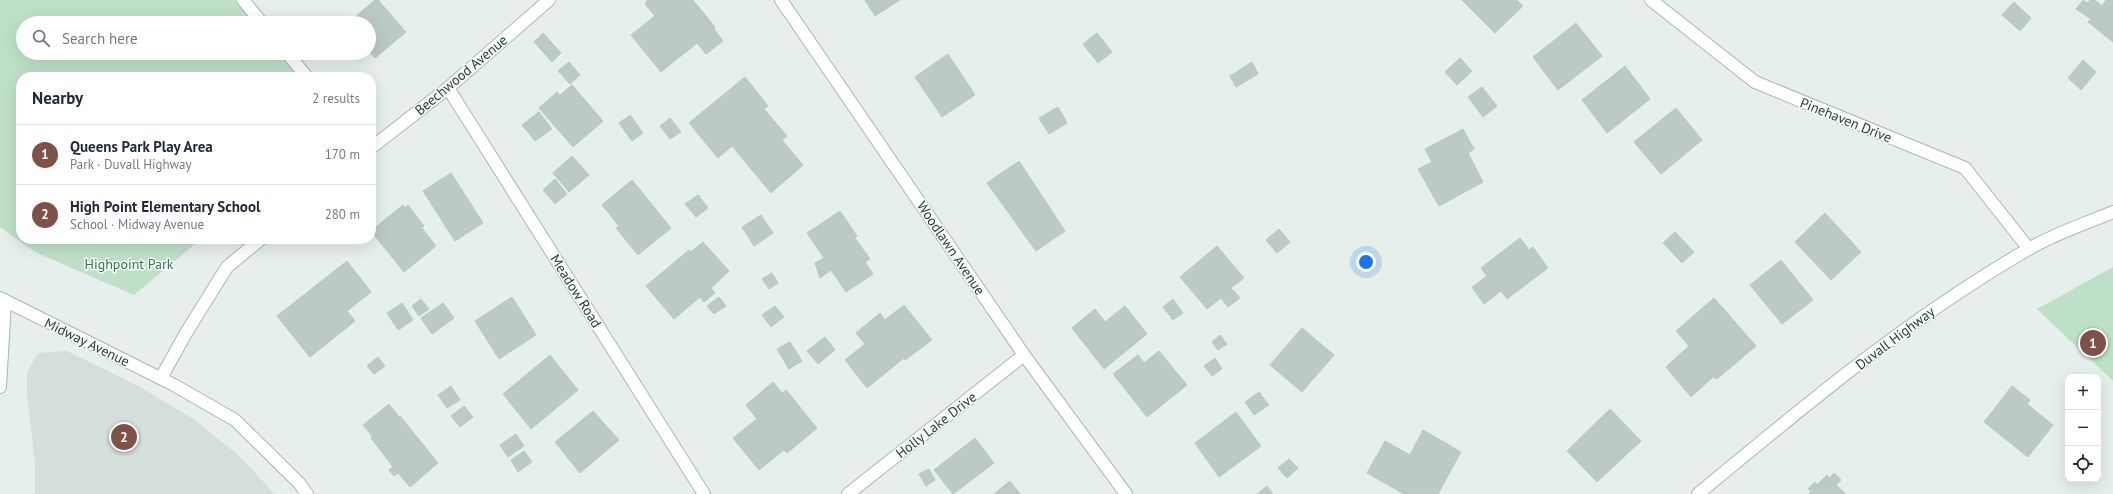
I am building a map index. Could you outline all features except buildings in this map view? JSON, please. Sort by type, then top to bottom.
[{"type":"street","points":[[243,0],[256,16]]},
{"type":"street","name":"Beechwood Avenue","points":[[376,144],[448,88],[549,0]]},
{"type":"street","name":"Woodlawn Avenue","points":[[781,0],[1024,355],[1126,494]]},
{"type":"street","name":"Pinehaven Drive","points":[[1651,0],[1755,82],[1965,168],[2029,249]]},
{"type":"street","points":[[293,60],[303,72]]},
{"type":"street","name":"Meadow Road","points":[[448,88],[704,494]]},
{"type":"street","name":"Duvall Highway","points":[[1698,494],[1805,405],[1941,303],[2029,249],[2113,212]]},
{"type":"street","points":[[161,378],[186,333],[227,267],[255,244]]},
{"type":"street","points":[[0,387],[2,299]]},
{"type":"street","name":"Midway Avenue","points":[[2,299],[161,378],[235,420],[298,483],[307,494]]},
{"type":"street","name":"Holly Lake Drive","points":[[848,494],[1024,355]]},
{"type":"shaded area","points":[[67,351],[138,386],[195,420],[238,455],[275,494],[35,494],[35,463],[27,395],[27,372],[38,353]]},
{"type":"green space","name":"Highpoint Park","points":[[0,0],[235,0],[248,16],[16,16],[16,60],[285,60],[294,72],[16,72],[16,238],[0,227]]},
{"type":"green space","name":"Highpoint Park","points":[[24,244],[195,244],[134,295],[35,252]]},
{"type":"green space","points":[[2113,267],[2113,381],[2037,309]]},
{"type":"place","name":"Queens Park Play Area","points":[[2093,343]]},
{"type":"place","name":"High Point Elementary School","points":[[124,437]]}]
